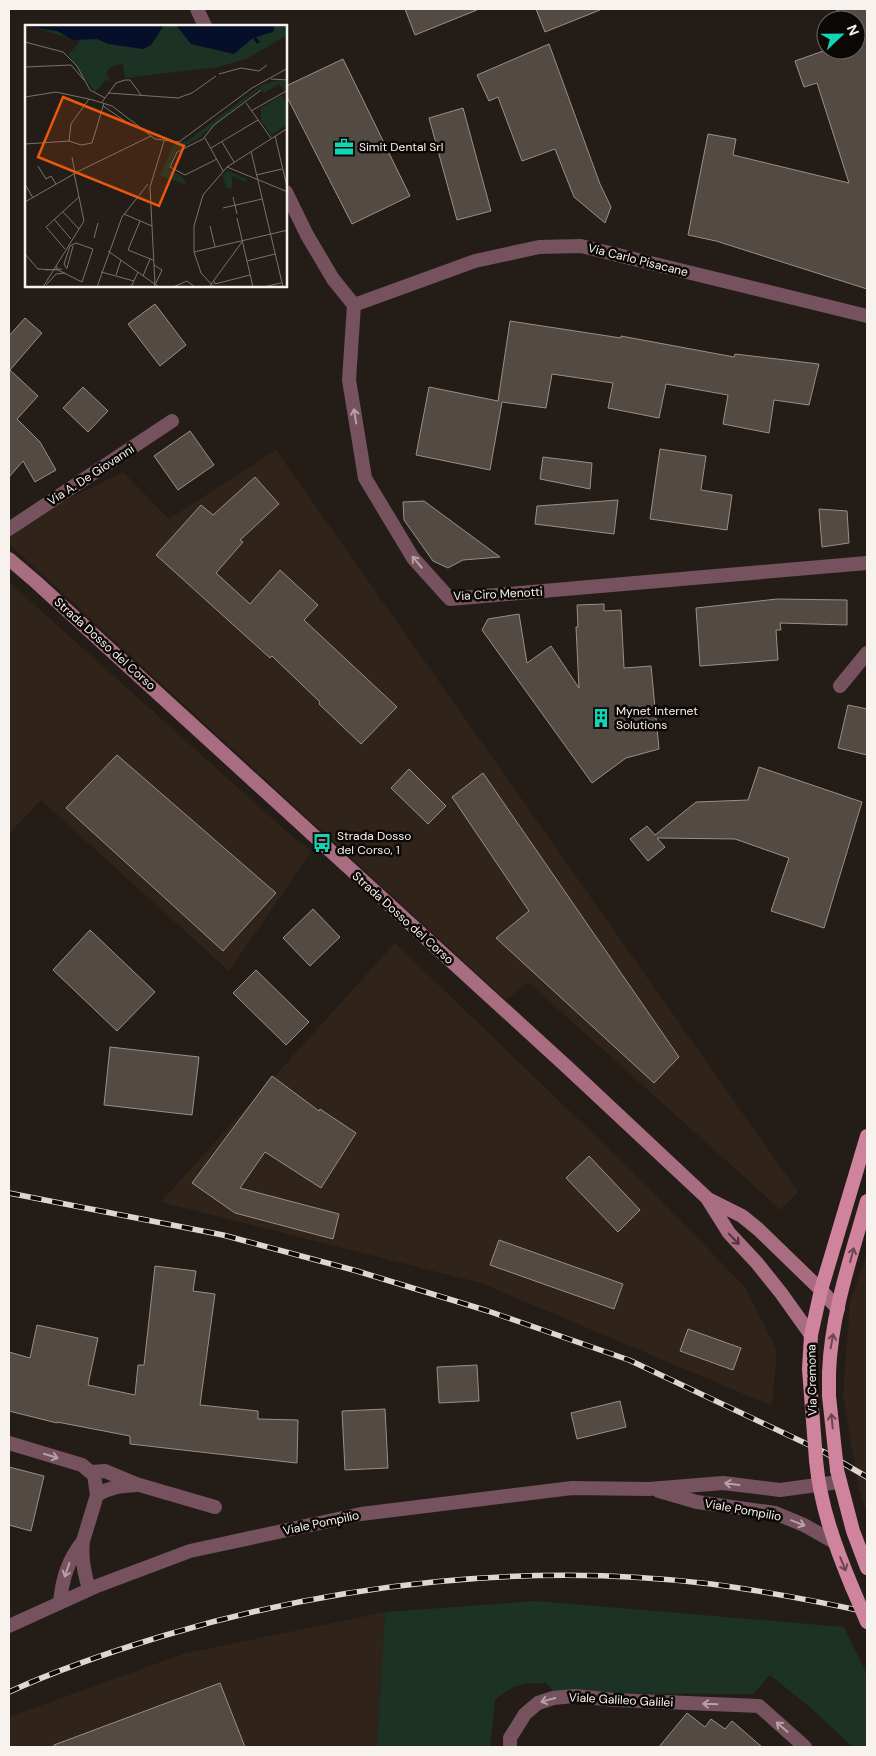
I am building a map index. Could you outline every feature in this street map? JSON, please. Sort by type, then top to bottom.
[{"type":"main road","name":"Strada Dosso del Corso","points":[[9,559],[47,591],[566,1066],[707,1198],[742,1216],[752,1225],[821,1290],[838,1310]]},
{"type":"main road","name":"Via Cremona","points":[[867,1136],[821,1290],[811,1335],[809,1369],[818,1486],[834,1542],[867,1622]]},
{"type":"main road","name":"Strada Dosso del Corso","points":[[707,1198],[728,1233],[757,1262],[811,1335]]},
{"type":"main road","name":"Via Cremona","points":[[867,1200],[838,1310],[830,1353],[829,1373],[829,1396],[838,1476],[853,1531],[867,1568]]},
{"type":"street","points":[[197,9],[205,25]]},
{"type":"street","points":[[288,196],[307,235],[333,279],[354,305]]},
{"type":"street","name":"Via Carlo Pisacane","points":[[354,305],[475,261],[539,247],[581,246],[867,316]]},
{"type":"street","name":"Via Ciro Menotti","points":[[354,305],[349,380],[365,478],[413,558],[450,599],[867,563]]},
{"type":"street","name":"Via A. De Giovanni","points":[[9,529],[172,421]]},
{"type":"street","points":[[840,686],[867,653]]},
{"type":"street","points":[[9,1443],[82,1465],[92,1472],[97,1484],[98,1495],[83,1541],[82,1552],[84,1572],[89,1589]]},
{"type":"street","points":[[92,1472],[105,1472],[136,1484],[214,1507]]},
{"type":"street","name":"Viale Pompilio","points":[[9,1626],[89,1589],[190,1551],[361,1514],[572,1488],[649,1489],[723,1483],[780,1490],[818,1486],[838,1476]]},
{"type":"street","points":[[98,1495],[107,1489],[136,1484]]},
{"type":"street","name":"Viale Pompilio","points":[[649,1489],[697,1502],[775,1514],[804,1524],[834,1542]]},
{"type":"street","points":[[60,1603],[63,1582],[72,1554],[83,1541]]},
{"type":"street","name":"Viale Galileo Galilei","points":[[510,1747],[510,1738],[525,1714],[538,1703],[553,1698],[574,1696],[616,1700],[759,1706],[806,1747]]},
{"type":"shaded area","points":[[276,450],[798,1192],[781,1210],[528,982],[506,1000],[9,544],[9,529],[123,472],[169,519]]},
{"type":"shaded area","points":[[9,582],[295,839],[310,849],[311,852],[229,971],[41,800],[9,834]]},
{"type":"shaded area","points":[[395,943],[632,1171],[744,1286],[777,1350],[772,1406],[481,1283],[161,1202]]},
{"type":"shaded area","points":[[867,1252],[867,1514],[859,1489],[843,1395],[850,1303]]},
{"type":"shaded area","points":[[385,1612],[377,1747],[9,1747],[9,1717],[183,1654]]},
{"type":"green space","points":[[536,1601],[844,1627],[867,1675],[867,1747],[853,1747],[811,1708],[770,1675],[753,1694],[555,1693],[546,1683],[524,1684],[507,1691],[495,1700],[490,1747],[377,1747],[385,1612]]},
{"type":"building","points":[[405,9],[477,9],[477,10],[415,35]]},
{"type":"building","points":[[536,9],[600,9],[600,10],[545,32]]},
{"type":"building","points":[[867,9],[867,289],[716,241],[688,235],[708,134],[736,139],[733,155],[849,183],[817,83],[804,87],[795,61],[816,54],[816,60],[866,60],[866,10],[837,10]]},
{"type":"building","points":[[549,44],[600,184],[611,207],[605,223],[574,197],[555,149],[522,161],[498,97],[489,101],[477,75]]},
{"type":"building","points":[[343,59],[410,196],[352,224],[288,99],[288,85]]},
{"type":"building","points":[[463,108],[491,211],[457,220],[429,118]]},
{"type":"building","points":[[155,304],[186,345],[160,366],[128,324]]},
{"type":"building","points":[[25,318],[42,333],[10,370],[38,396],[17,419],[40,442],[56,470],[35,482],[23,461],[9,477],[9,336]]},
{"type":"building","points":[[510,321],[621,338],[621,336],[734,357],[735,354],[819,364],[809,405],[774,400],[769,433],[723,424],[728,395],[666,384],[659,418],[608,408],[613,383],[552,374],[546,408],[502,402],[490,470],[416,455],[429,387],[498,401]]},
{"type":"building","points":[[83,387],[108,411],[88,432],[63,408]]},
{"type":"building","points":[[190,431],[214,465],[178,490],[154,456]]},
{"type":"building","points":[[660,449],[706,456],[701,490],[732,495],[727,530],[650,519]]},
{"type":"building","points":[[543,457],[592,463],[590,489],[540,479]]},
{"type":"building","points":[[255,477],[279,504],[240,540],[243,542],[216,573],[250,604],[280,570],[318,605],[304,620],[397,707],[361,744],[272,656],[270,658],[156,555],[201,505],[213,515]]},
{"type":"building","points":[[618,500],[614,534],[535,524],[537,506]]},
{"type":"building","points":[[424,501],[500,557],[463,560],[448,568],[433,561],[404,520],[403,502]]},
{"type":"building","points":[[819,509],[847,511],[849,543],[822,547]]},
{"type":"building","points":[[777,599],[847,600],[847,625],[780,623],[781,630],[776,630],[778,660],[700,666],[696,608]]},
{"type":"building","name":"Mynet Internet Solutions","points":[[604,604],[604,611],[621,610],[624,668],[651,666],[659,749],[626,758],[592,783],[482,630],[488,619],[519,614],[527,663],[551,646],[579,688],[576,627],[578,627],[577,605]]},
{"type":"building","points":[[848,705],[867,709],[867,755],[838,748]]},
{"type":"building","points":[[117,755],[276,893],[223,951],[66,808]]},
{"type":"building","points":[[759,767],[862,802],[824,928],[771,911],[789,858],[735,839],[657,838],[665,847],[648,861],[630,839],[647,826],[655,835],[696,802],[748,800]]},
{"type":"building","points":[[409,769],[446,806],[428,824],[391,788]]},
{"type":"building","points":[[483,773],[679,1057],[654,1083],[496,938],[529,911],[452,797]]},
{"type":"building","points":[[313,909],[340,937],[310,966],[283,938]]},
{"type":"building","points":[[90,930],[155,992],[117,1031],[53,970]]},
{"type":"building","points":[[256,970],[309,1022],[286,1045],[233,993]]},
{"type":"building","points":[[110,1047],[199,1057],[192,1115],[104,1105]]},
{"type":"building","points":[[272,1076],[319,1111],[320,1109],[356,1133],[321,1188],[265,1152],[240,1188],[339,1214],[333,1239],[235,1213],[192,1183]]},
{"type":"building","points":[[589,1156],[640,1210],[618,1232],[566,1178]]},
{"type":"building","points":[[499,1240],[623,1284],[614,1309],[490,1265]]},
{"type":"building","points":[[155,1266],[196,1271],[193,1291],[215,1294],[200,1405],[258,1411],[258,1419],[298,1420],[297,1463],[130,1444],[130,1436],[57,1423],[9,1411],[9,1352],[30,1358],[37,1325],[98,1338],[88,1385],[135,1395],[138,1365],[144,1365]]},
{"type":"building","points":[[688,1329],[741,1348],[733,1370],[680,1351]]},
{"type":"building","points":[[477,1365],[479,1401],[439,1403],[437,1367]]},
{"type":"building","points":[[620,1401],[626,1427],[577,1439],[571,1413]]},
{"type":"building","points":[[385,1409],[388,1468],[345,1470],[342,1411]]},
{"type":"building","points":[[9,1467],[44,1476],[31,1531],[9,1525]]},
{"type":"building","points":[[220,1683],[245,1747],[54,1747],[54,1745]]},
{"type":"building","points":[[687,1713],[705,1727],[711,1719],[725,1729],[732,1721],[762,1747],[659,1747]]},
{"type":"railway","points":[[9,1193],[223,1235],[357,1271],[488,1311],[629,1360],[824,1452],[867,1477]]},
{"type":"railway","points":[[9,1692],[106,1654],[232,1617],[299,1602],[367,1590],[436,1582],[574,1575],[643,1578],[731,1587],[790,1596],[867,1612]]},
{"type":"place","name":"Simit Dental Srl","points":[[344,147]]},
{"type":"place","name":"Mynet Internet Solutions","points":[[601,718]]},
{"type":"place","name":"Strada Dosso del Corso, 1","points":[[322,843]]}]
